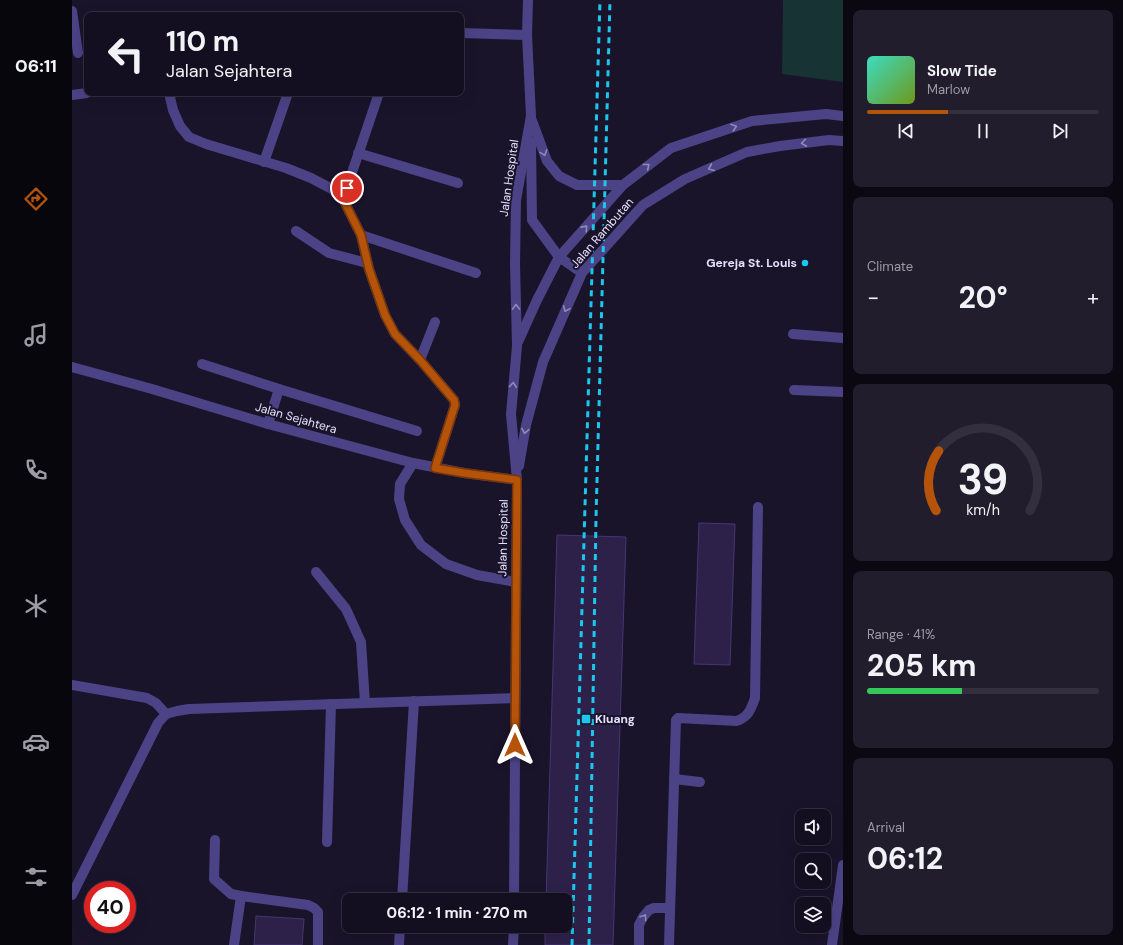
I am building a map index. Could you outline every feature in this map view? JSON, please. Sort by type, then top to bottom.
[{"type":"street","name":"Jalan Hospital","points":[[514,893],[517,480],[510,414],[517,346],[515,264],[516,200],[531,116],[527,35],[528,0]]},
{"type":"street","points":[[72,11],[79,53]]},
{"type":"street","points":[[464,33],[527,35]]},
{"type":"street","points":[[72,95],[84,93]]},
{"type":"street","points":[[170,96],[173,110],[180,126],[189,136],[206,144],[286,168],[311,178],[332,189],[343,199],[361,235],[367,262],[385,315],[395,334],[420,360],[454,400],[455,405],[435,468]]},
{"type":"street","points":[[264,162],[287,96]]},
{"type":"street","points":[[343,199],[378,96]]},
{"type":"street","name":"Jalan Rambutan","points":[[517,346],[537,300],[559,257],[623,185],[671,148],[752,121],[826,114],[843,116]]},
{"type":"street","points":[[531,116],[547,161],[559,176],[577,185],[623,185]]},
{"type":"street","points":[[531,116],[532,220],[559,257],[582,273]]},
{"type":"street","name":"Jalan Rambutan","points":[[517,480],[526,425],[543,362],[582,273],[643,204],[685,179],[747,152],[828,140],[843,141]]},
{"type":"street","points":[[358,153],[458,183]]},
{"type":"street","points":[[296,231],[329,253],[367,262]]},
{"type":"street","points":[[361,235],[476,273]]},
{"type":"street","points":[[420,360],[435,322]]},
{"type":"street","points":[[793,334],[843,338]]},
{"type":"street","points":[[202,364],[417,431]]},
{"type":"street","name":"Jalan Sejahtera","points":[[72,367],[152,389],[268,424],[413,463],[464,473],[517,480]]},
{"type":"street","points":[[268,424],[279,389]]},
{"type":"street","points":[[794,390],[843,392]]},
{"type":"street","points":[[413,463],[400,484],[399,499],[405,520],[421,545],[446,564],[477,575],[516,582]]},
{"type":"street","points":[[669,945],[676,720],[678,718],[737,721],[742,719],[751,711],[755,698],[758,507]]},
{"type":"street","points":[[316,572],[346,609],[361,642],[365,703]]},
{"type":"street","points":[[72,685],[147,698],[156,703],[166,714]]},
{"type":"street","points":[[72,895],[158,723],[166,714],[189,709],[515,698]]},
{"type":"street","points":[[402,893],[414,701]]},
{"type":"street","points":[[327,842],[331,704]]},
{"type":"street","points":[[674,779],[700,782]]},
{"type":"street","points":[[215,840],[214,879],[231,894],[308,905],[314,908],[318,912],[318,945]]},
{"type":"street","points":[[832,945],[842,892],[843,865]]},
{"type":"street","points":[[234,945],[241,896]]},
{"type":"street","points":[[639,945],[639,925],[643,917],[649,910],[654,908],[670,908]]},
{"type":"street","points":[[399,945],[400,933]]},
{"type":"street","points":[[513,945],[514,933]]},
{"type":"green space","points":[[783,0],[843,0],[843,82],[782,74]]},
{"type":"building","points":[[699,523],[735,524],[730,665],[694,664]]},
{"type":"building","name":"Kluang","points":[[557,535],[626,537],[613,945],[545,945],[545,933],[572,933],[572,893],[546,893]]},
{"type":"building","points":[[256,916],[304,919],[302,945],[254,945]]},
{"type":"railway","points":[[572,945],[600,0]]},
{"type":"railway","points":[[589,945],[596,518],[610,0]]},
{"type":"place","name":"Gereja St. Louis","points":[[805,263]]},
{"type":"place","name":"Kluang","points":[[586,719]]},
{"type":"route","points":[[347,188],[343,199],[361,235],[369,269],[385,315],[395,334],[420,360],[454,400],[455,405],[435,468],[517,480],[515,745]]}]
